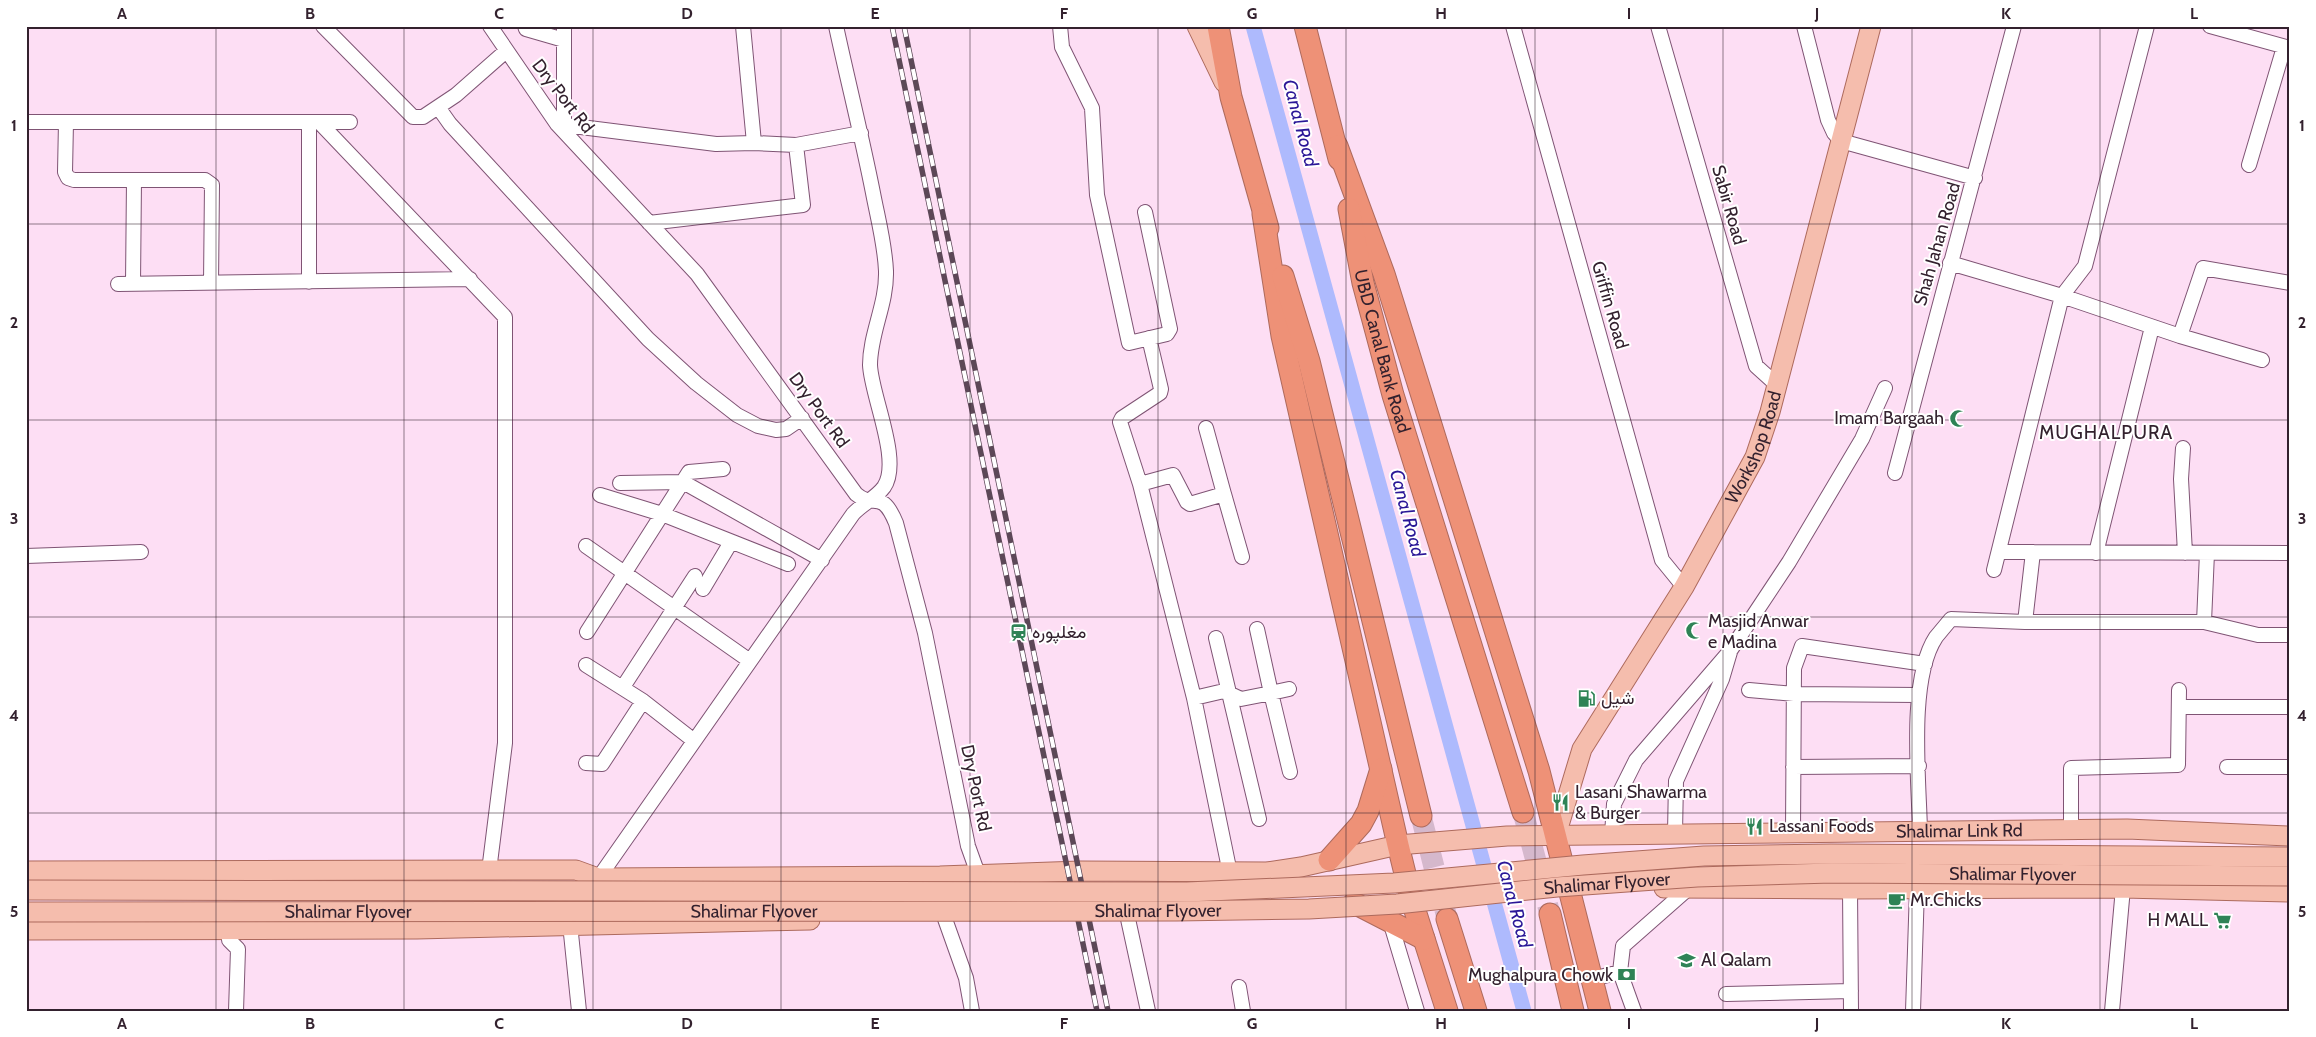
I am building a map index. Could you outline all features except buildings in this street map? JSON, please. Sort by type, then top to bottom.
[{"type":"highway","points":[[1218,26],[1231,97],[1264,214],[1309,361],[1420,816]]},
{"type":"highway","points":[[1305,26],[1337,146],[1384,274],[1539,771],[1600,1011]]},
{"type":"highway","name":"UBD Canal Bank Road","points":[[1337,146],[1363,283],[1393,395],[1523,812]]},
{"type":"highway","points":[[1264,214],[1282,336],[1398,845],[1411,898],[1447,1011]]},
{"type":"highway","points":[[1328,860],[1361,824],[1368,810],[1381,767]]},
{"type":"highway","points":[[1354,903],[1424,938]]},
{"type":"highway","points":[[1550,914],[1573,1011]]},
{"type":"highway","points":[[1447,919],[1476,1011]]},
{"type":"main road","points":[[1197,26],[1231,97]]},
{"type":"main road","name":"Workshop Road","points":[[1556,835],[1582,749],[1684,587],[1755,457],[1777,386],[1871,26]]},
{"type":"main road","name":"Shalimar Link Rd","points":[[26,871],[576,870],[598,878],[1090,871],[1230,873],[1266,872],[1398,845],[1507,836],[2127,829],[2290,836]]},
{"type":"main road","name":"Shalimar Flyover","points":[[26,890],[1187,892],[1394,883],[1583,865],[1704,856],[1841,854],[2290,857]]},
{"type":"main road","points":[[1090,871],[1095,919]]},
{"type":"main road","name":"Shalimar Flyover","points":[[26,912],[1196,911],[1309,909],[1397,904],[1557,887],[1716,877],[1832,873],[2290,876]]},
{"type":"main road","points":[[26,930],[229,931],[417,929],[570,924],[945,919],[1128,919],[1532,890],[1690,887],[1850,889],[2123,888],[2290,892]]},
{"type":"street","points":[[323,26],[413,118],[423,117],[456,95],[506,51]]},
{"type":"street","name":"Dry Port Rd","points":[[490,26],[506,51],[561,124],[698,274],[856,494],[868,500],[880,501],[888,506],[896,523],[925,632],[968,846],[978,874]]},
{"type":"street","points":[[525,26],[526,29],[564,33],[561,124],[716,144],[796,145],[861,133]]},
{"type":"street","points":[[743,26],[754,143]]},
{"type":"street","points":[[579,1011],[570,924],[598,878],[693,740],[853,514],[885,486],[890,474],[887,437],[870,363],[884,297],[886,274],[884,249],[861,133],[836,26]]},
{"type":"street","points":[[1060,26],[1062,47],[1092,108],[1096,195],[1127,341],[1129,342],[1167,334],[1170,329],[1145,212]]},
{"type":"street","name":"Griffin Road","points":[[1513,26],[1662,560],[1684,587]]},
{"type":"street","name":"Sabir Road","points":[[1658,26],[1756,366],[1777,386]]},
{"type":"street","points":[[1804,26],[1828,120],[1834,133],[1841,140],[1974,178]]},
{"type":"street","name":"Shah Jahan Road","points":[[1895,473],[2014,26]]},
{"type":"street","points":[[1994,570],[2062,296],[2085,266],[2147,26]]},
{"type":"street","points":[[2210,26],[2287,47],[2249,165]]},
{"type":"street","points":[[438,107],[450,124],[648,339],[696,383],[737,416],[758,426],[776,430],[786,429],[802,418]]},
{"type":"street","points":[[26,122],[350,122]]},
{"type":"street","points":[[66,122],[65,172],[68,178],[74,180],[205,180],[212,185],[211,284]]},
{"type":"street","points":[[314,122],[470,279],[505,317],[504,743],[489,871]]},
{"type":"street","points":[[309,282],[314,122]]},
{"type":"street","points":[[649,222],[803,205],[796,145]]},
{"type":"street","points":[[133,284],[134,180]]},
{"type":"street","points":[[1950,262],[2062,296],[2180,336],[2262,360]]},
{"type":"street","points":[[2180,336],[2203,268],[2290,283]]},
{"type":"street","points":[[118,284],[470,279]]},
{"type":"street","points":[[2096,553],[2152,327]]},
{"type":"street","points":[[1149,338],[1161,389],[1160,393],[1122,418],[1120,422],[1140,484],[1194,698],[1230,873]]},
{"type":"street","points":[[1612,835],[1614,804],[1636,760],[1730,651],[1794,554],[1862,439],[1885,388]]},
{"type":"street","points":[[1206,428],[1242,557]]},
{"type":"street","points":[[2183,448],[2181,480],[2185,553]]},
{"type":"street","points":[[587,632],[689,472],[723,469]]},
{"type":"street","points":[[1140,484],[1173,475],[1187,502],[1190,504],[1224,494]]},
{"type":"street","points":[[620,483],[683,482],[822,560]]},
{"type":"street","points":[[600,495],[662,514],[788,564]]},
{"type":"street","points":[[702,589],[731,542]]},
{"type":"street","points":[[586,546],[750,661]]},
{"type":"street","points":[[26,556],[141,552]]},
{"type":"street","points":[[1999,552],[2290,553]]},
{"type":"street","points":[[2025,622],[2033,552]]},
{"type":"street","points":[[2204,622],[2207,553]]},
{"type":"street","points":[[623,687],[696,576]]},
{"type":"street","points":[[1920,831],[1918,695],[1925,664],[1936,638],[1951,619],[2025,622],[2204,622],[2258,635],[2290,635]]},
{"type":"street","points":[[1257,629],[1290,772]]},
{"type":"street","points":[[1216,638],[1227,691],[1259,819]]},
{"type":"street","points":[[1793,832],[1794,668],[1802,646],[1925,664]]},
{"type":"street","points":[[1675,833],[1676,781],[1722,679],[1730,651]]},
{"type":"street","points":[[586,665],[643,701],[693,740]]},
{"type":"street","points":[[1194,698],[1227,691],[1241,700],[1289,689]]},
{"type":"street","points":[[1748,690],[1794,694],[1918,695]]},
{"type":"street","points":[[2071,830],[2071,768],[2177,766],[2179,763],[2179,690]]},
{"type":"street","points":[[586,763],[602,764],[643,701]]},
{"type":"street","points":[[2179,707],[2290,707]]},
{"type":"street","points":[[1793,767],[1919,766]]},
{"type":"street","points":[[2227,767],[2290,767]]},
{"type":"street","points":[[1634,1011],[1620,972],[1623,946],[1690,887]]},
{"type":"street","points":[[2112,1011],[2123,888]]},
{"type":"street","points":[[1850,889],[1851,1011]]},
{"type":"street","points":[[1913,1011],[1917,889]]},
{"type":"street","points":[[945,919],[966,978],[972,1011]]},
{"type":"street","points":[[1128,919],[1148,1011]]},
{"type":"street","points":[[1390,921],[1417,1011]]},
{"type":"street","points":[[229,931],[230,940],[238,949],[236,1011]]},
{"type":"street","points":[[1592,979],[1620,972]]},
{"type":"street","points":[[1239,987],[1243,1011]]},
{"type":"street","points":[[1726,994],[1851,991]]},
{"type":"waterway","name":"Canal Road","points":[[1253,26],[1524,1011]]},
{"type":"tunnel","points":[[1523,812],[1550,914]]},
{"type":"tunnel","points":[[1421,816],[1447,918]]},
{"type":"railway","points":[[892,26],[1097,1011]]},
{"type":"railway","points":[[904,26],[1108,1011]]},
{"type":"place","name":"Imam Bargaah","points":[[1958,418]]},
{"type":"place","name":"Masjid Anwar e Madina","points":[[1694,631]]},
{"type":"place","name":"مغلپورہ","points":[[1018,632]]},
{"type":"place","name":"شیل","points":[[1587,698]]},
{"type":"place","name":"Lasani Shawarma & Burger","points":[[1561,802]]},
{"type":"place","name":"Lassani Foods","points":[[1755,826]]},
{"type":"place","name":"Mr.Chicks","points":[[1896,900]]},
{"type":"place","name":"H MALL","points":[[2222,920]]},
{"type":"place","name":"Al Qalam","points":[[1687,960]]},
{"type":"place","name":"Mughalpura Chowk","points":[[1627,975]]},
{"type":"district","name":"MUGHALPURA","points":[[2106,432]]}]
